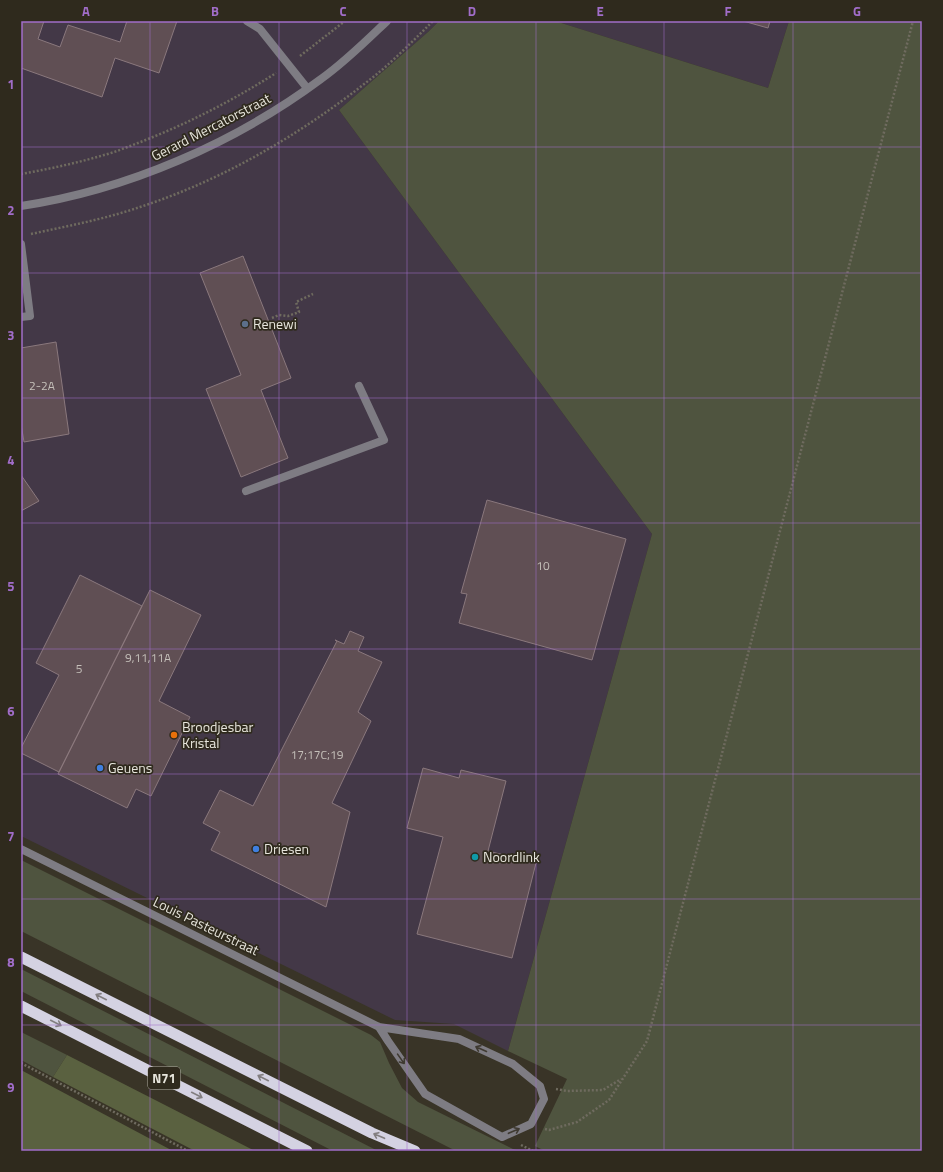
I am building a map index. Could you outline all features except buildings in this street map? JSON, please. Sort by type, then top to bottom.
[{"type":"highway","points":[[21,956],[372,1133],[415,1151]]},
{"type":"highway","name":"N71","points":[[21,1006],[307,1151]]},
{"type":"street","points":[[247,21],[260,29],[307,88]]},
{"type":"street","name":"Gerard Mercatorstraat","points":[[21,206],[73,196],[148,173],[231,134],[288,102],[321,79],[353,53],[388,21]]},
{"type":"street","points":[[21,244],[30,316],[21,317]]},
{"type":"street","points":[[246,491],[384,440],[360,386]]},
{"type":"street","name":"Louis Pasteurstraat","points":[[21,849],[379,1027],[459,1040],[513,1064],[540,1086]]},
{"type":"street","name":"Louis Pasteurstraat","points":[[379,1027],[425,1094],[502,1137],[531,1124]]},
{"type":"street","points":[[531,1124],[544,1099],[540,1086]]},
{"type":"path","points":[[21,174],[105,155],[174,129],[217,108],[288,65],[345,21]]},
{"type":"path","points":[[25,235],[90,222],[140,208],[191,188],[247,161],[297,132],[344,98],[383,68],[433,21]]},
{"type":"path","points":[[531,1124],[549,1130],[577,1122],[609,1100],[647,1041],[913,21]]},
{"type":"path","points":[[272,318],[279,315],[288,316],[300,312],[296,302],[313,294]]},
{"type":"path","points":[[21,1063],[188,1151]]},
{"type":"path","points":[[540,1086],[567,1091],[603,1090],[623,1078]]},
{"type":"shaded area","points":[[21,21],[439,21],[339,110],[652,534],[508,1051],[454,1024],[395,1020],[21,836]]},
{"type":"shaded area","points":[[555,21],[789,21],[768,88]]},
{"type":"green space","points":[[439,21],[555,21],[768,88],[789,21],[922,21],[922,1151],[545,1151],[535,1146],[567,1079],[508,1051],[652,534],[339,110]]},
{"type":"green space","points":[[21,860],[371,1035],[380,1042],[402,1088],[418,1102],[513,1149],[520,1151],[456,1151],[21,931]]},
{"type":"green space","points":[[21,969],[378,1151],[333,1151],[21,991]]},
{"type":"green space","points":[[21,1032],[67,1055],[53,1077],[21,1060]]},
{"type":"green space","points":[[67,1055],[255,1151],[195,1151],[53,1077]]},
{"type":"green space","points":[[21,1070],[173,1151],[21,1151]]},
{"type":"place","name":"Renewi","points":[[245,324]]},
{"type":"place","name":"Broodjesbar Kristal","points":[[174,735]]},
{"type":"place","name":"Geuens","points":[[100,768]]},
{"type":"place","name":"Driesen","points":[[256,849]]},
{"type":"place","name":"Noordlink","points":[[475,857]]}]
